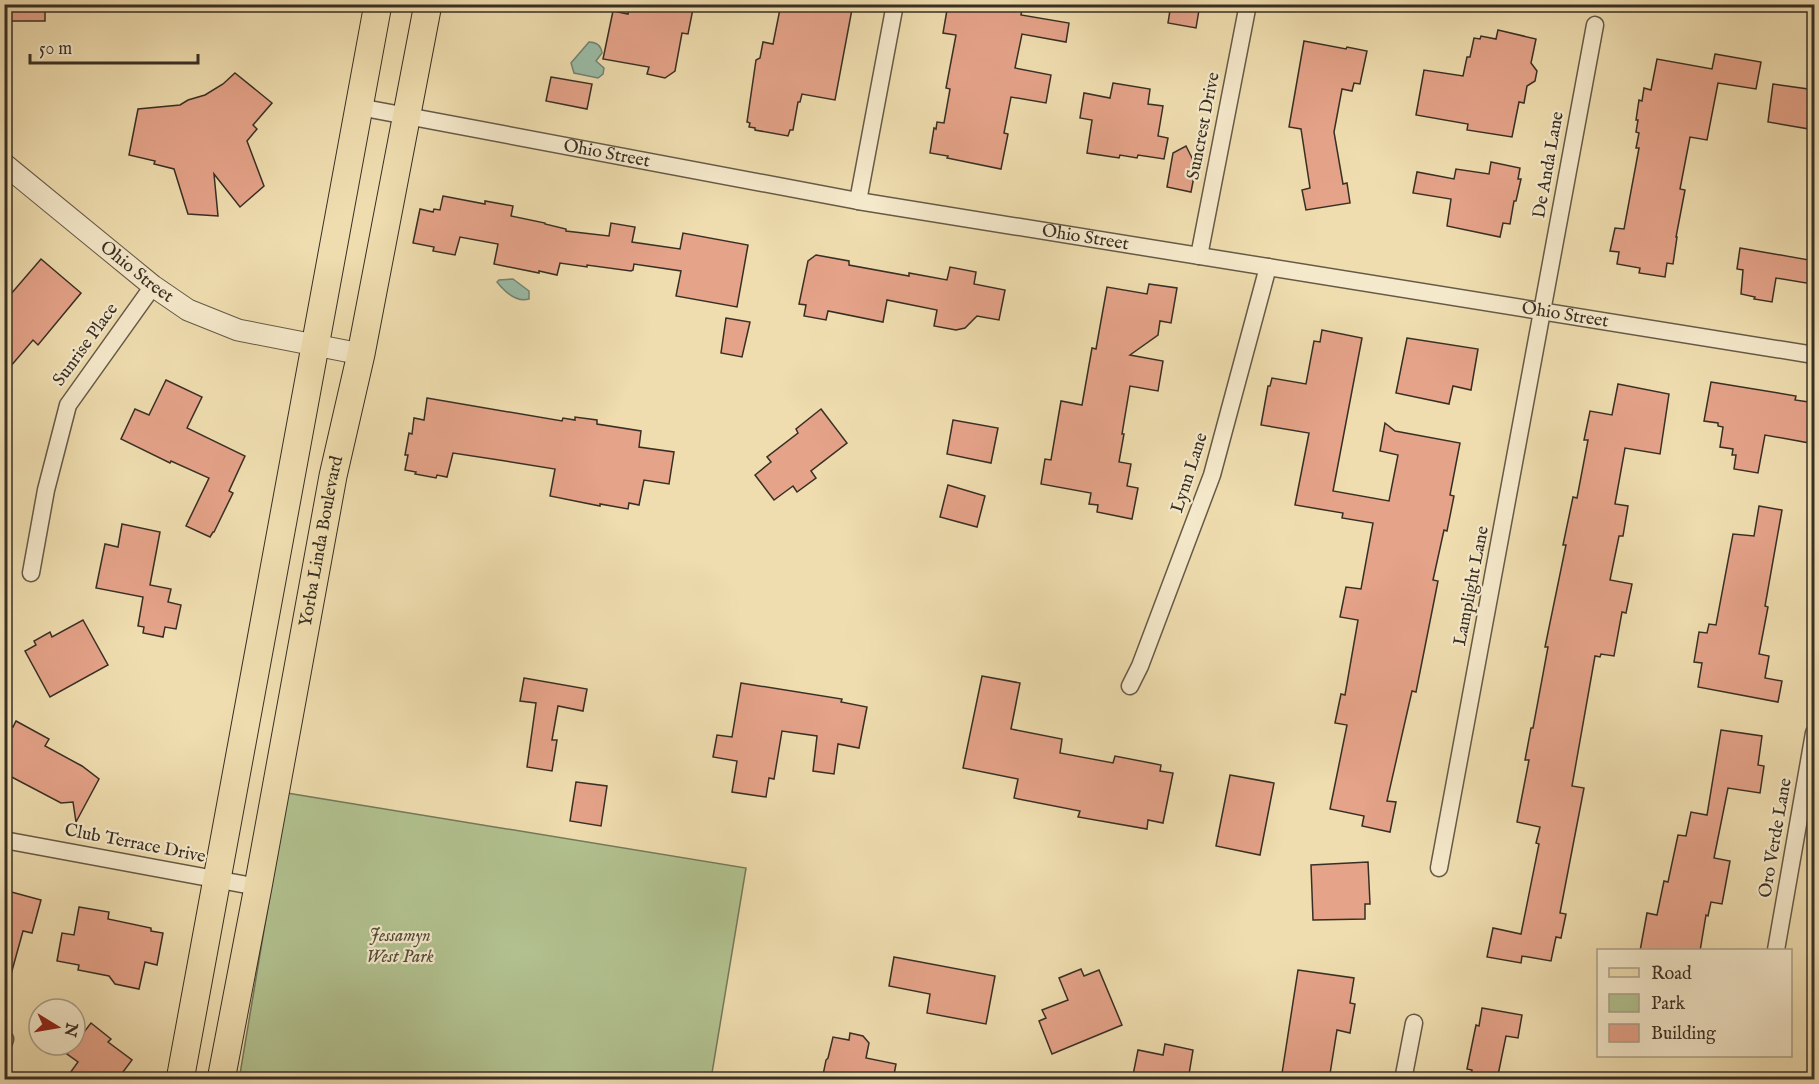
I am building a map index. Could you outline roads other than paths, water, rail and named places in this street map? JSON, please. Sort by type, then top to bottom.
[{"type":"main road","points":[[180,1080],[378,4]]},
{"type":"main road","name":"Yorba Linda Boulevard","points":[[221,1080],[333,476],[361,354],[428,4]]},
{"type":"street","points":[[858,201],[895,4]]},
{"type":"street","name":"Suncrest Drive","points":[[1199,256],[1248,4]]},
{"type":"street","name":"De Anda Lane","points":[[1542,311],[1595,25]]},
{"type":"street","name":"Ohio Street","points":[[359,107],[858,201],[1815,355]]},
{"type":"street","name":"Ohio Street","points":[[4,164],[153,286],[188,310],[238,330],[361,354]]},
{"type":"street","name":"Lynn Lane","points":[[1130,686],[1140,666],[1212,475],[1268,267]]},
{"type":"street","name":"Sunrise Place","points":[[31,573],[46,490],[68,405],[153,286]]},
{"type":"street","name":"Lamplight Lane","points":[[1439,868],[1542,311]]},
{"type":"street","name":"Oro Verde Lane","points":[[1776,949],[1815,733]]},
{"type":"street","name":"Club Terrace Drive","points":[[4,840],[258,887]]},
{"type":"street","points":[[1403,1080],[1414,1023]]},
{"type":"park label","name":"Jessamyn West Park","points":[[400,946]]}]
